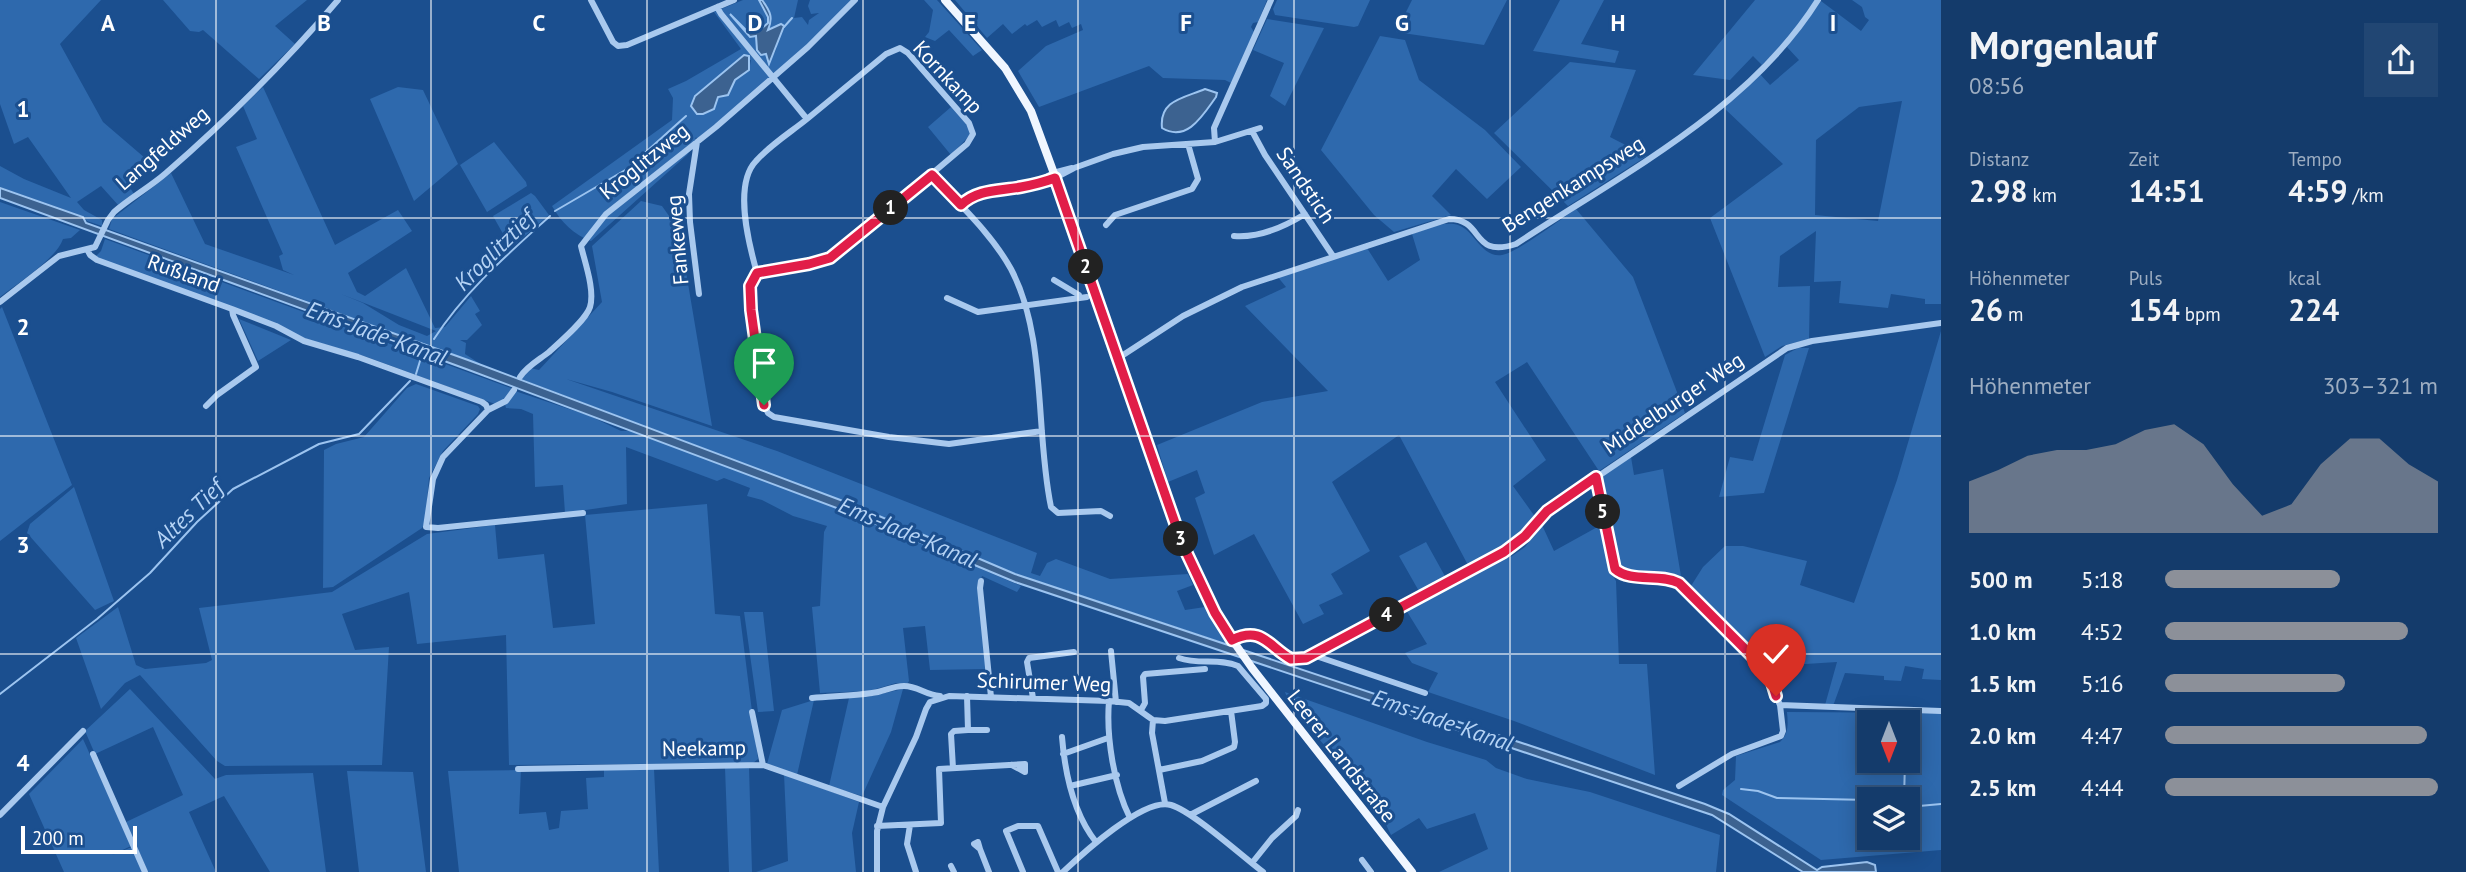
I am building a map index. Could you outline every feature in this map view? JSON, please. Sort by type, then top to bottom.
[{"type":"main road","name":"Leerer Landstraße","points":[[945,0],[992,52],[1016,83],[1031,111],[1183,546],[1215,613],[1252,668],[1410,872]]},
{"type":"street","name":"Langfeldweg","points":[[0,302],[55,259],[68,253],[88,251],[98,244],[114,212],[166,173],[264,80],[338,0]]},
{"type":"street","points":[[591,0],[613,42],[618,46],[627,45],[734,0]]},
{"type":"street","name":"Kroglitzweg","points":[[520,377],[529,366],[570,332],[589,309],[589,285],[581,246],[606,214],[697,142],[808,47],[855,0]]},
{"type":"street","points":[[1214,142],[1214,128],[1271,0]]},
{"type":"street","name":"Bengenkampsweg","points":[[1118,359],[1166,326],[1226,294],[1449,219],[1464,222],[1473,229],[1478,239],[1491,247],[1502,248],[1517,244],[1701,124],[1794,37],[1818,0]]},
{"type":"street","points":[[718,7],[807,119]]},
{"type":"street","name":"Kornkamp","points":[[895,48],[903,49],[972,129],[970,140],[932,175],[830,258],[757,273],[744,222],[748,174],[755,161],[807,119],[895,48]]},
{"type":"street","name":"Sandstich","points":[[961,205],[985,192],[1035,183],[1129,149],[1214,142],[1261,128]]},
{"type":"street","name":"Sandstich","points":[[1252,131],[1265,155],[1333,256]]},
{"type":"street","name":"Fankeweg","points":[[697,142],[688,194],[699,293]]},
{"type":"street","points":[[1106,225],[1115,215],[1196,185],[1198,179],[1188,144]]},
{"type":"street","points":[[932,175],[961,205],[1004,258],[1020,287],[1031,329],[1049,499],[1054,511],[1066,514],[1101,511],[1110,516]]},
{"type":"street","points":[[1234,236],[1248,237],[1282,226],[1305,214]]},
{"type":"street","name":"Rußland","points":[[88,251],[97,260],[232,309],[256,367],[212,398],[206,406]]},
{"type":"street","points":[[757,273],[750,286],[753,326],[764,405],[774,417],[889,437],[948,444],[1042,431]]},
{"type":"street","points":[[947,298],[978,312],[1083,298],[1054,280]]},
{"type":"street","points":[[232,309],[276,326],[304,341],[358,357],[482,402],[488,411]]},
{"type":"street","name":"Middelburger Weg","points":[[1312,655],[1504,552],[1525,536],[1547,511],[1787,348],[1812,341],[1941,323]]},
{"type":"street","points":[[514,390],[506,401],[488,411],[443,457],[433,479],[426,527],[583,513]]},
{"type":"street","points":[[1596,477],[1615,569],[1622,575],[1667,578],[1679,583],[1769,673],[1780,705],[1783,731],[1781,736],[1732,754],[1679,786]]},
{"type":"street","points":[[981,582],[991,697]]},
{"type":"street","points":[[1233,640],[1240,636],[1258,635],[1291,659],[1300,660],[1312,655],[1425,693]]},
{"type":"street","points":[[1111,651],[1113,701],[1108,738],[1130,818]]},
{"type":"street","points":[[1033,698],[1027,662],[1029,658],[1074,652]]},
{"type":"street","points":[[1165,803],[1152,733],[1153,720],[1166,721],[1264,705],[1266,699],[1238,666],[1232,663],[1199,663],[1179,658]]},
{"type":"street","points":[[1142,710],[1145,674],[1205,669]]},
{"type":"street","points":[[812,698],[876,693],[889,688],[908,686],[926,695],[949,696]]},
{"type":"street","points":[[877,872],[877,826],[883,807],[916,737],[926,709],[926,695]]},
{"type":"street","name":"Schirumer Weg","points":[[926,709],[938,698],[949,696],[1113,701],[1129,703],[1153,720]]},
{"type":"street","points":[[967,696],[968,730]]},
{"type":"street","points":[[1780,705],[1941,711]]},
{"type":"street","points":[[1159,769],[1202,761],[1234,747],[1231,711]]},
{"type":"street","points":[[752,712],[763,765]]},
{"type":"street","points":[[953,768],[951,734],[954,731],[987,730]]},
{"type":"street","points":[[0,815],[83,731]]},
{"type":"street","points":[[1062,737],[1063,754],[1078,813],[1096,842]]},
{"type":"street","points":[[1063,754],[1108,738]]},
{"type":"street","points":[[93,754],[145,872]]},
{"type":"street","name":"Neekamp","points":[[519,769],[763,765],[883,807]]},
{"type":"street","points":[[877,826],[941,823],[939,769],[1012,765]]},
{"type":"street","points":[[1070,786],[1117,775]]},
{"type":"street","points":[[1190,815],[1256,781]]},
{"type":"street","points":[[1023,872],[1006,831],[1018,826],[1038,826],[1061,872],[1130,818],[1165,803],[1190,815],[1263,872]]},
{"type":"street","points":[[1252,863],[1272,838],[1296,816],[1298,810]]},
{"type":"street","points":[[910,825],[907,844],[916,872]]},
{"type":"street","points":[[980,849],[989,872]]},
{"type":"street","points":[[1362,860],[1371,872]]},
{"type":"shaded area","points":[[0,0],[101,0],[60,44],[103,122],[145,158],[123,177],[134,194],[119,206],[101,186],[77,202],[84,210],[102,220],[102,226],[87,221],[83,216],[0,187],[0,166],[71,198],[28,137],[14,144],[0,104]]},
{"type":"shaded area","points":[[163,0],[307,0],[275,26],[295,44],[259,79],[203,30],[190,31]]},
{"type":"shaded area","points":[[743,0],[759,0],[768,17],[768,23],[762,28],[748,32],[731,15],[749,37],[757,36],[756,43],[762,53],[766,54],[769,63],[776,50],[781,24],[768,30],[770,15],[762,0],[798,0],[794,18],[802,17],[808,25],[809,20],[819,13],[811,14],[808,6],[810,0],[858,0],[700,143],[696,137],[687,155],[591,241],[574,232],[552,206],[672,120],[673,98],[668,89],[741,49],[714,12]],"holes":[[[751,60],[749,70],[735,80],[725,96],[717,97],[714,109],[703,114],[697,113],[712,86],[723,73]]]},
{"type":"shaded area","points":[[924,0],[937,0],[982,50],[973,56],[949,30],[935,41],[925,37],[929,32],[933,10]]},
{"type":"shaded area","points":[[955,0],[1267,0],[1258,22],[1251,27],[1254,32],[1231,83],[1225,80],[1163,78],[1149,66],[1039,107],[1018,71],[1046,46],[1083,30],[1081,24],[1072,28],[1069,22],[1059,27],[1056,20],[1042,27],[1037,20],[1027,26],[1025,24],[1012,34],[1003,24],[987,38]]},
{"type":"shaded area","points":[[1277,0],[1370,0],[1358,26],[1354,27],[1275,15],[1273,9]]},
{"type":"shaded area","points":[[1412,0],[1507,0],[1484,45],[1396,32]]},
{"type":"shaded area","points":[[1560,0],[1604,0],[1581,44],[1619,51],[1615,63],[1533,51]]},
{"type":"shaded area","points":[[1755,0],[1815,0],[1794,32],[1762,65],[1753,56],[1730,80],[1693,75]]},
{"type":"shaded area","points":[[1852,0],[1941,0],[1941,304],[1925,304],[1925,299],[1891,294],[1888,308],[1839,303],[1841,281],[1814,282],[1816,231],[1780,256],[1778,287],[1810,286],[1809,339],[1782,346],[1765,357],[1710,218],[1783,164],[1724,108],[1759,73],[1770,85],[1799,60],[1787,47],[1821,1],[1861,31],[1869,20],[1862,7]],"holes":[[[1902,101],[1878,221],[1815,215],[1816,140],[1859,107]]]},
{"type":"shaded area","points":[[1267,19],[1324,28],[1285,106],[1270,96],[1284,63],[1253,50]]},
{"type":"shaded area","points":[[1380,36],[1405,40],[1419,80],[1485,130],[1521,167],[1487,199],[1456,169],[1432,196],[1451,215],[1394,232],[1374,215],[1321,150]]},
{"type":"shaded area","points":[[1570,62],[1636,70],[1610,137],[1647,156],[1568,206],[1494,133]]},
{"type":"shaded area","points":[[263,87],[335,245],[398,210],[412,231],[348,273],[357,292],[365,296],[406,268],[435,328],[445,327],[471,296],[480,311],[475,314],[482,325],[467,340],[460,340],[466,343],[465,354],[482,365],[109,229],[112,219],[171,173],[205,244],[294,275],[283,270],[279,256],[283,254],[236,147],[257,139],[243,106]],"holes":[[[341,294],[436,331],[427,336],[399,325],[363,303]]]},
{"type":"shaded area","points":[[398,87],[423,90],[458,164],[414,201],[370,99]]},
{"type":"shaded area","points":[[951,107],[969,127],[970,135],[951,155],[928,127]]},
{"type":"shaded area","points":[[494,142],[527,186],[487,212],[460,165]]},
{"type":"shaded area","points":[[531,193],[549,215],[511,248],[493,216]]},
{"type":"shaded area","points":[[641,201],[662,206],[679,230],[712,426],[566,379],[777,451],[1037,553],[1031,573],[1040,576],[1047,563],[1056,559],[1110,579],[1188,574],[1193,585],[1177,591],[1185,610],[1205,607],[1228,644],[1015,574],[851,504],[521,379],[530,368],[539,370],[602,302],[592,246]]},
{"type":"shaded area","points":[[0,202],[80,230],[71,238],[63,239],[53,255],[0,297]]},
{"type":"shaded area","points":[[1576,209],[1633,277],[1685,413],[1599,471],[1527,362],[1495,382],[1546,460],[1513,486],[1536,518],[1503,548],[1469,567],[1399,435],[1332,482],[1370,551],[1331,574],[1343,594],[1319,605],[1324,614],[1303,624],[1254,534],[1214,555],[1195,498],[1205,493],[1197,470],[1168,482],[1157,445],[1262,402],[1328,391],[1245,306],[1286,287],[1277,276],[1367,248],[1388,281],[1420,260],[1412,234],[1443,224],[1461,226],[1494,255],[1509,253]]},
{"type":"shaded area","points":[[105,239],[511,390],[504,400],[495,404],[367,357],[306,339],[272,322],[95,257],[101,251]]},
{"type":"shaded area","points":[[2,307],[72,485],[0,541],[0,309]]},
{"type":"shaded area","points":[[239,319],[291,340],[258,361]]},
{"type":"shaded area","points":[[1941,331],[1941,680],[1922,679],[1924,669],[1905,666],[1901,681],[1884,680],[1884,676],[1845,673],[1833,706],[1825,705],[1837,662],[1774,666],[1756,653],[1691,586],[1703,567],[1725,546],[1743,546],[1807,561],[1800,585],[1854,603],[1897,480]]},
{"type":"shaded area","points":[[1798,348],[1809,348],[1764,493],[1719,497],[1730,457],[1753,461],[1785,355]]},
{"type":"shaded area","points":[[416,384],[478,406],[478,414],[443,451],[429,478],[425,523],[422,528],[333,587],[323,588],[324,450],[364,437],[407,388]]},
{"type":"shaded area","points":[[515,391],[590,416],[621,431],[632,431],[850,513],[1021,586],[1017,592],[982,576],[978,589],[986,669],[930,670],[925,626],[903,628],[909,681],[907,684],[896,683],[869,691],[820,693],[812,607],[820,606],[824,532],[827,526],[793,516],[762,500],[747,496],[750,488],[724,478],[717,481],[626,447],[627,504],[565,513],[563,485],[535,487],[533,414],[521,409],[506,408],[505,404]]},
{"type":"shaded area","points":[[1631,457],[1634,475],[1663,469],[1681,576],[1627,572],[1615,562],[1599,479]]},
{"type":"shaded area","points":[[74,487],[114,601],[95,610],[27,533],[30,524]]},
{"type":"shaded area","points":[[707,504],[715,614],[740,616],[758,759],[753,763],[509,765],[506,635],[417,644],[409,592],[342,614],[355,650],[389,647],[382,765],[225,766],[217,761],[140,675],[125,683],[101,709],[76,638],[118,607],[136,665],[145,669],[206,663],[212,660],[199,608],[332,592],[427,534],[495,525],[498,559],[544,554],[553,628],[595,624],[585,515]]},
{"type":"shaded area","points":[[1542,525],[1554,551],[1601,525],[1609,570],[1616,581],[1619,664],[1647,664],[1655,775],[1514,721],[1428,692],[1438,673],[1412,663],[1405,653],[1427,644],[1406,610],[1512,556],[1525,547]]},
{"type":"shaded area","points":[[1426,542],[1446,578],[1420,593],[1399,556]]},
{"type":"shaded area","points":[[744,612],[763,612],[774,711],[758,712]]},
{"type":"shaded area","points":[[130,689],[215,779],[226,775],[313,773],[326,872],[270,872],[224,796],[189,812],[216,872],[148,872],[126,822],[183,795],[153,727],[95,754],[85,731]]},
{"type":"shaded area","points":[[903,689],[891,732],[862,796],[829,786],[849,698]]},
{"type":"shaded area","points":[[1285,692],[1486,760],[1496,768],[1527,779],[1590,792],[1720,835],[1716,872],[1439,872],[1488,849],[1475,813],[1427,829],[1419,818],[1391,835],[1380,812],[1289,703]]},
{"type":"shaded area","points":[[814,700],[797,775],[767,764],[782,710]]},
{"type":"shaded area","points":[[1787,712],[1857,712],[1857,774],[1920,774],[1920,713],[1941,713],[1941,850],[1821,860],[1722,795],[1723,790],[1735,780],[1736,756],[1780,742],[1788,724]]},
{"type":"shaded area","points":[[83,739],[131,846],[112,855],[132,847],[143,872],[64,872],[29,794]]},
{"type":"shaded area","points":[[749,767],[752,872],[729,872],[725,768]]},
{"type":"shaded area","points":[[654,769],[659,872],[459,872],[448,771],[521,770],[519,814],[546,812],[549,830],[559,828],[561,811],[588,809],[586,778],[604,777],[604,770]]},
{"type":"shaded area","points":[[347,771],[413,772],[426,872],[359,872]]},
{"type":"shaded area","points":[[784,774],[859,802],[852,833],[856,872],[756,872],[788,861]]},
{"type":"water","points":[[759,0],[762,0],[770,15],[768,30],[781,24],[784,26],[769,64],[766,54],[761,55],[757,50],[756,36],[750,37],[730,14],[748,32],[762,28],[768,23],[768,17]]},
{"type":"water","points":[[744,55],[749,56],[749,70],[735,80],[728,95],[718,97],[714,109],[697,114],[691,106],[695,96]]},
{"type":"water","points":[[1205,89],[1217,93],[1216,97],[1194,125],[1179,132],[1162,128],[1164,111],[1169,106],[1181,98]]},
{"type":"water","name":"Ems-Jade-Kanal","points":[[0,188],[83,217],[86,223],[468,360],[851,504],[1015,574],[1705,804],[1729,814],[1817,870],[1822,867],[1867,862],[1875,865],[1876,872],[1803,872],[1712,815],[1015,582],[850,513],[0,198]]},
{"type":"waterway","name":"Kroglitztief","points":[[784,27],[792,18]]},
{"type":"waterway","name":"Kroglitztief","points":[[555,211],[627,169],[686,116]]},
{"type":"waterway","name":"Kroglitztief","points":[[434,339],[473,289],[550,216]]},
{"type":"waterway","name":"Altes Tief","points":[[416,374],[420,361]]},
{"type":"waterway","name":"Altes Tief","points":[[0,694],[97,619],[150,573],[197,522],[233,489],[319,444],[359,434],[410,381]]},
{"type":"waterway","points":[[1904,787],[1905,774]]},
{"type":"waterway","points":[[1741,789],[1758,791],[1777,798],[1857,800]]},
{"type":"waterway","points":[[1920,806],[1941,804]]},
{"type":"route","points":[[764,405],[751,310],[750,286],[757,273],[830,258],[932,175],[961,205],[985,192],[1055,178],[1182,543],[1215,613],[1232,640],[1240,636],[1258,635],[1291,659],[1306,658],[1504,552],[1525,536],[1547,511],[1596,477],[1615,569],[1622,575],[1667,578],[1679,583],[1769,673],[1776,696]]}]
